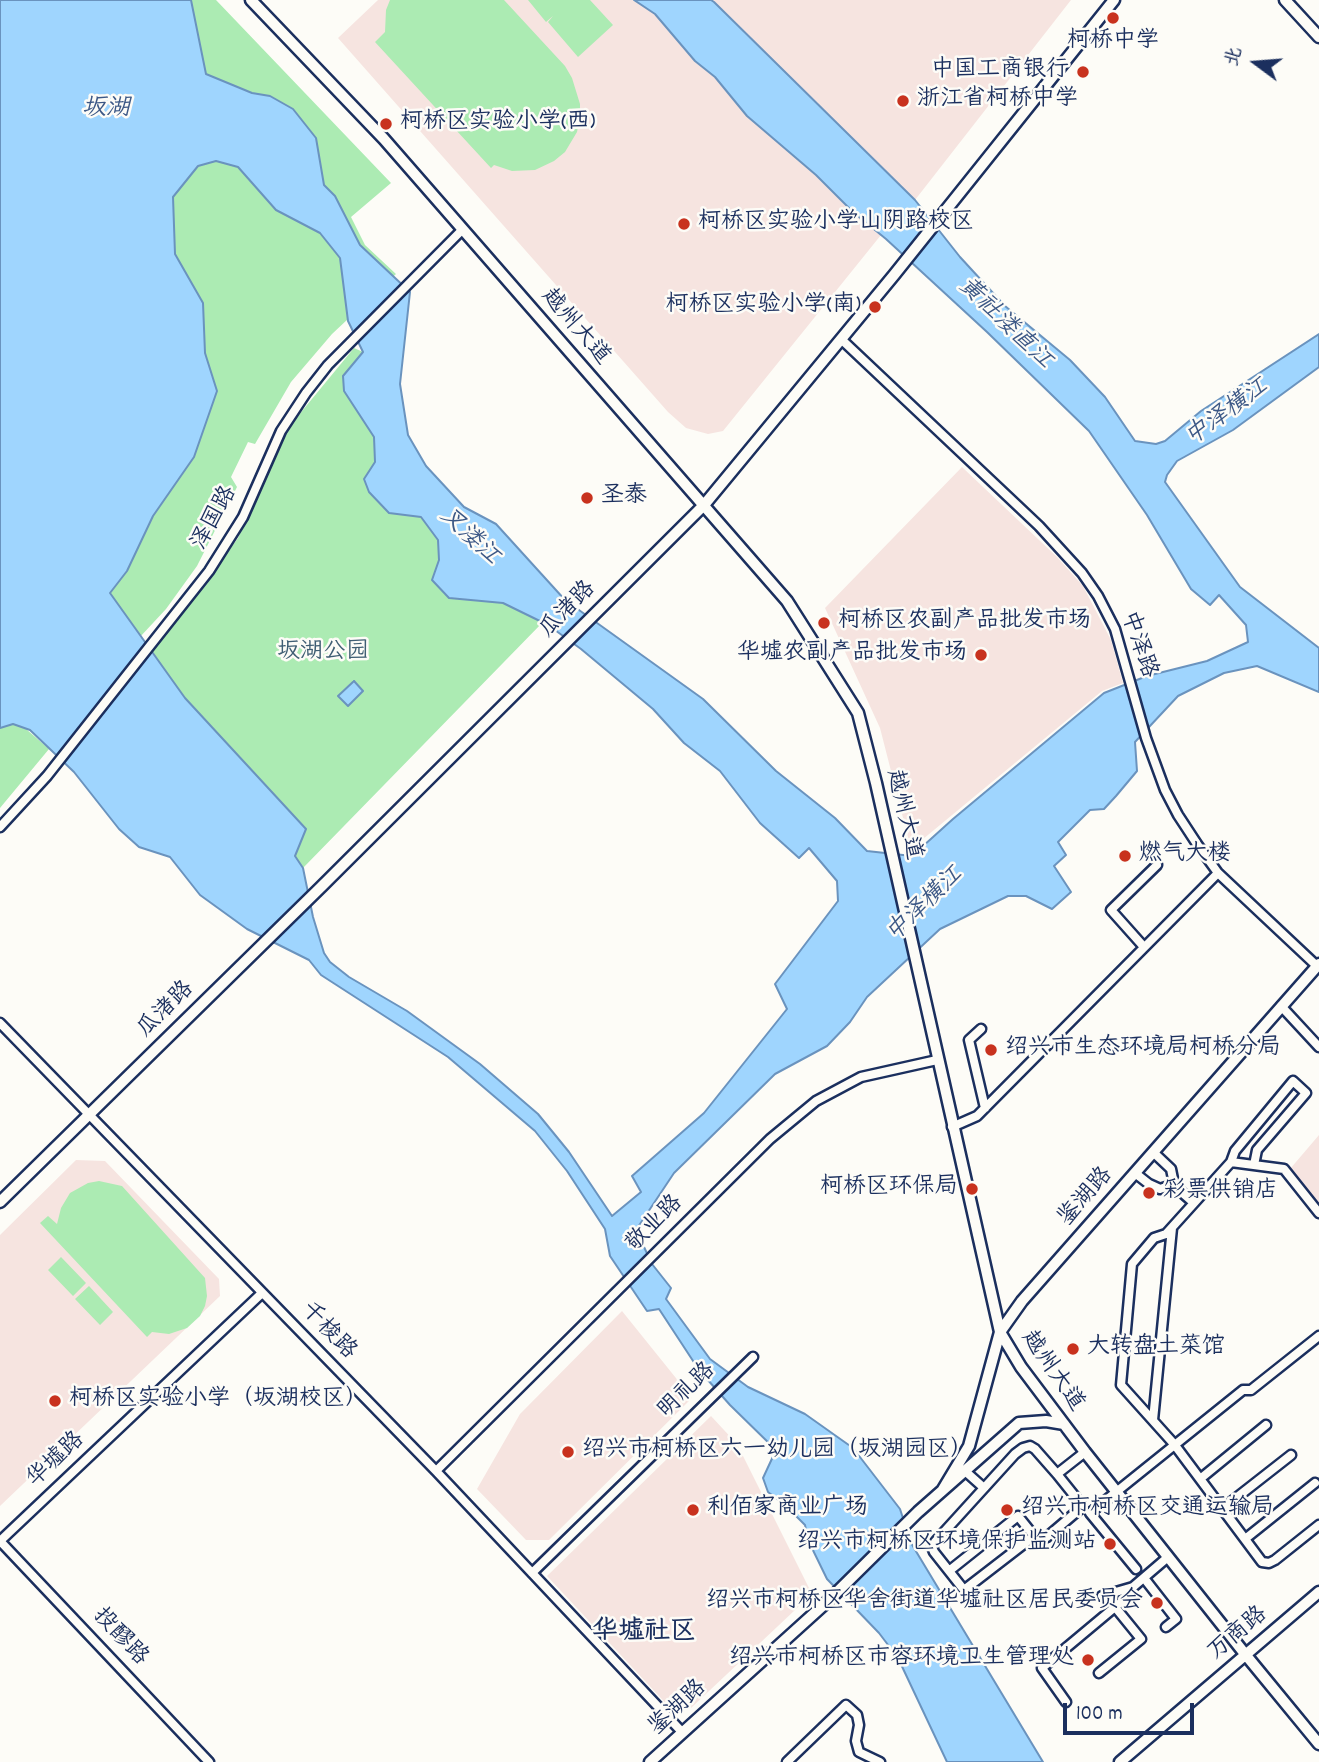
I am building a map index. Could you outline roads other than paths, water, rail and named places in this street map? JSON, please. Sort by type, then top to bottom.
[{"type":"street","name":"越州大道","points":[[251,0],[384,139],[787,601],[858,713],[1000,1332],[1021,1367],[1064,1424],[1319,1744]]},
{"type":"street","name":"瓜渚路","points":[[0,1202],[704,505],[943,215],[1114,0]]},
{"type":"street","points":[[1285,0],[1319,37]]},
{"type":"street","name":"泽国路","points":[[0,827],[47,776],[209,571],[243,517],[261,472],[287,421],[328,365],[462,230]]},
{"type":"street","name":"中泽路","points":[[841,339],[1040,526],[1082,573],[1098,596],[1115,629],[1146,738],[1165,790],[1178,815],[1218,873],[1318,965]]},
{"type":"street","points":[[1144,947],[1111,911],[1157,865]]},
{"type":"street","points":[[952,1127],[977,1116],[1218,873]]},
{"type":"street","name":"鉴湖路","points":[[942,1491],[969,1446],[1000,1332],[1022,1301],[1318,965]]},
{"type":"street","points":[[1281,1006],[1319,1047]]},
{"type":"street","name":"千梭路","points":[[0,1023],[436,1471],[681,1732]]},
{"type":"street","points":[[981,1029],[969,1040],[985,1108]]},
{"type":"street","name":"敬业路","points":[[436,1471],[770,1139],[816,1101],[861,1077],[937,1060]]},
{"type":"street","points":[[1254,1165],[1256,1150],[1306,1093],[1293,1081],[1235,1151],[1231,1162],[1173,1227],[1166,1234],[1154,1238],[1132,1264],[1121,1385],[1174,1444],[1262,1562],[1269,1563],[1319,1525]]},
{"type":"street","points":[[1135,1172],[1160,1189],[1171,1183],[1171,1170],[1153,1152]]},
{"type":"street","points":[[1231,1162],[1284,1169],[1319,1213]]},
{"type":"street","points":[[1171,1183],[1194,1203]]},
{"type":"street","points":[[1153,1420],[1173,1227]]},
{"type":"street","name":"华墟路","points":[[0,1541],[262,1293]]},
{"type":"street","points":[[1136,1569],[1090,1513],[1242,1390],[1251,1390],[1319,1336]]},
{"type":"street","name":"明礼路","points":[[532,1573],[752,1357]]},
{"type":"street","name":"鉴湖路","points":[[650,1762],[828,1601],[918,1512],[1019,1423],[1046,1421],[1064,1424]]},
{"type":"street","points":[[1200,1479],[1266,1424]]},
{"type":"street","points":[[949,1571],[1018,1516],[1034,1536],[1042,1539],[1081,1508],[1081,1504],[1057,1474],[1030,1446],[1015,1454],[932,1547],[949,1571],[964,1590],[1034,1536]]},
{"type":"street","points":[[1057,1474],[1085,1451]]},
{"type":"street","points":[[1222,1508],[1291,1455]]},
{"type":"street","points":[[965,1471],[984,1488]]},
{"type":"street","points":[[1245,1539],[1315,1483]]},
{"type":"street","name":"投醪路","points":[[0,1541],[209,1762]]},
{"type":"street","points":[[1102,1596],[1132,1587],[1168,1557]]},
{"type":"street","points":[[1144,1578],[1176,1619],[1166,1627]]},
{"type":"street","points":[[1066,1702],[1042,1668],[1130,1595],[1132,1587]]},
{"type":"street","name":"万商路","points":[[1120,1762],[1319,1592]]},
{"type":"street","points":[[1099,1672],[1141,1639],[1115,1607]]},
{"type":"street","points":[[787,1762],[846,1705],[856,1715],[859,1725],[856,1741],[859,1752],[880,1762]]},
{"type":"water","points":[[0,0],[191,0],[206,74],[252,93],[270,96],[293,109],[316,138],[324,185],[335,196],[360,245],[410,292],[400,384],[408,435],[426,466],[464,507],[496,524],[565,600],[703,699],[776,771],[835,818],[867,851],[912,856],[1104,693],[1147,676],[1207,661],[1248,642],[1246,625],[1219,595],[1210,605],[1191,589],[1147,515],[1089,431],[987,332],[853,212],[816,175],[747,116],[715,77],[695,61],[655,14],[634,0],[714,2],[915,200],[960,257],[1005,306],[1070,360],[1105,397],[1135,441],[1156,444],[1165,441],[1201,411],[1319,334],[1319,367],[1233,430],[1177,461],[1165,482],[1240,587],[1319,648],[1319,692],[1257,666],[1224,673],[1178,696],[1135,742],[1137,771],[1104,809],[1090,810],[1058,842],[1066,855],[1054,866],[1071,892],[1052,909],[1026,896],[1008,896],[940,929],[867,997],[850,1022],[827,1046],[775,1074],[674,1173],[636,1230],[652,1264],[671,1288],[666,1299],[710,1359],[748,1387],[805,1414],[853,1448],[900,1509],[911,1543],[1043,1762],[947,1762],[898,1658],[879,1633],[827,1579],[808,1540],[805,1525],[768,1492],[763,1478],[776,1450],[699,1370],[659,1309],[647,1311],[610,1256],[605,1229],[567,1171],[535,1131],[448,1057],[321,975],[309,960],[247,929],[200,895],[170,857],[139,847],[119,829],[74,772],[30,730],[13,724],[0,728]],"holes":[[[216,161],[238,167],[276,210],[320,233],[340,258],[348,321],[363,352],[343,376],[344,391],[374,437],[375,462],[364,479],[369,492],[389,513],[421,517],[438,540],[439,560],[432,580],[449,598],[503,603],[548,625],[581,649],[653,709],[684,743],[720,771],[760,823],[799,858],[809,848],[837,881],[838,901],[775,984],[787,1009],[704,1113],[632,1176],[641,1192],[612,1216],[569,1152],[538,1114],[480,1064],[407,1011],[349,977],[330,962],[324,953],[313,917],[303,868],[295,856],[306,829],[185,698],[110,593],[127,571],[153,516],[194,457],[217,391],[205,353],[203,303],[175,254],[173,197],[198,166]]]},
{"type":"water","points":[[354,681],[363,691],[348,706],[338,696]]},
{"type":"place","name":"柯桥中学","points":[[1113,18]]},
{"type":"place","name":"中国工商银行","points":[[1083,72]]},
{"type":"place","name":"浙江省柯桥中学","points":[[903,101]]},
{"type":"place","name":"柯桥区实验小学(西)","points":[[386,124]]},
{"type":"place","name":"柯桥区实验小学山阴路校区","points":[[684,224]]},
{"type":"place","name":"柯桥区实验小学(南)","points":[[875,307]]},
{"type":"place","name":"圣泰","points":[[587,498]]},
{"type":"place","name":"柯桥区农副产品批发市场","points":[[824,623]]},
{"type":"place","name":"华墟农副产品批发市场","points":[[981,655]]},
{"type":"place","name":"燃气大楼","points":[[1125,856]]},
{"type":"place","name":"绍兴市生态环境局柯桥分局","points":[[991,1050]]},
{"type":"place","name":"柯桥区环保局","points":[[972,1189]]},
{"type":"place","name":"彩票供销店","points":[[1149,1193]]},
{"type":"place","name":"大转盘土菜馆","points":[[1073,1349]]},
{"type":"place","name":"柯桥区实验小学（坂湖校区）","points":[[55,1401]]},
{"type":"place","name":"绍兴市柯桥区六一幼儿园（坂湖园区）","points":[[568,1452]]},
{"type":"place","name":"利佰家商业广场","points":[[693,1510]]},
{"type":"place","name":"绍兴市柯桥区交通运输局","points":[[1007,1510]]},
{"type":"place","name":"绍兴市柯桥区环境保护监测站","points":[[1110,1544]]},
{"type":"place","name":"绍兴市柯桥区华舍街道华墟社区居民委员会","points":[[1157,1603]]},
{"type":"place","name":"绍兴市柯桥区市容环境卫生管理处","points":[[1088,1660]]},
{"type":"district","name":"华墟社区","points":[[644,1634]]},
{"type":"water label","name":"坂湖","points":[[106,111]]},
{"type":"water label","name":"黄社溇直江","points":[[1004,325]]},
{"type":"water label","name":"中泽横江","points":[[1228,414]]},
{"type":"water label","name":"叉溇江","points":[[468,538]]},
{"type":"water label","name":"中泽横江","points":[[926,906]]},
{"type":"park label","name":"坂湖公园","points":[[323,654]]}]
